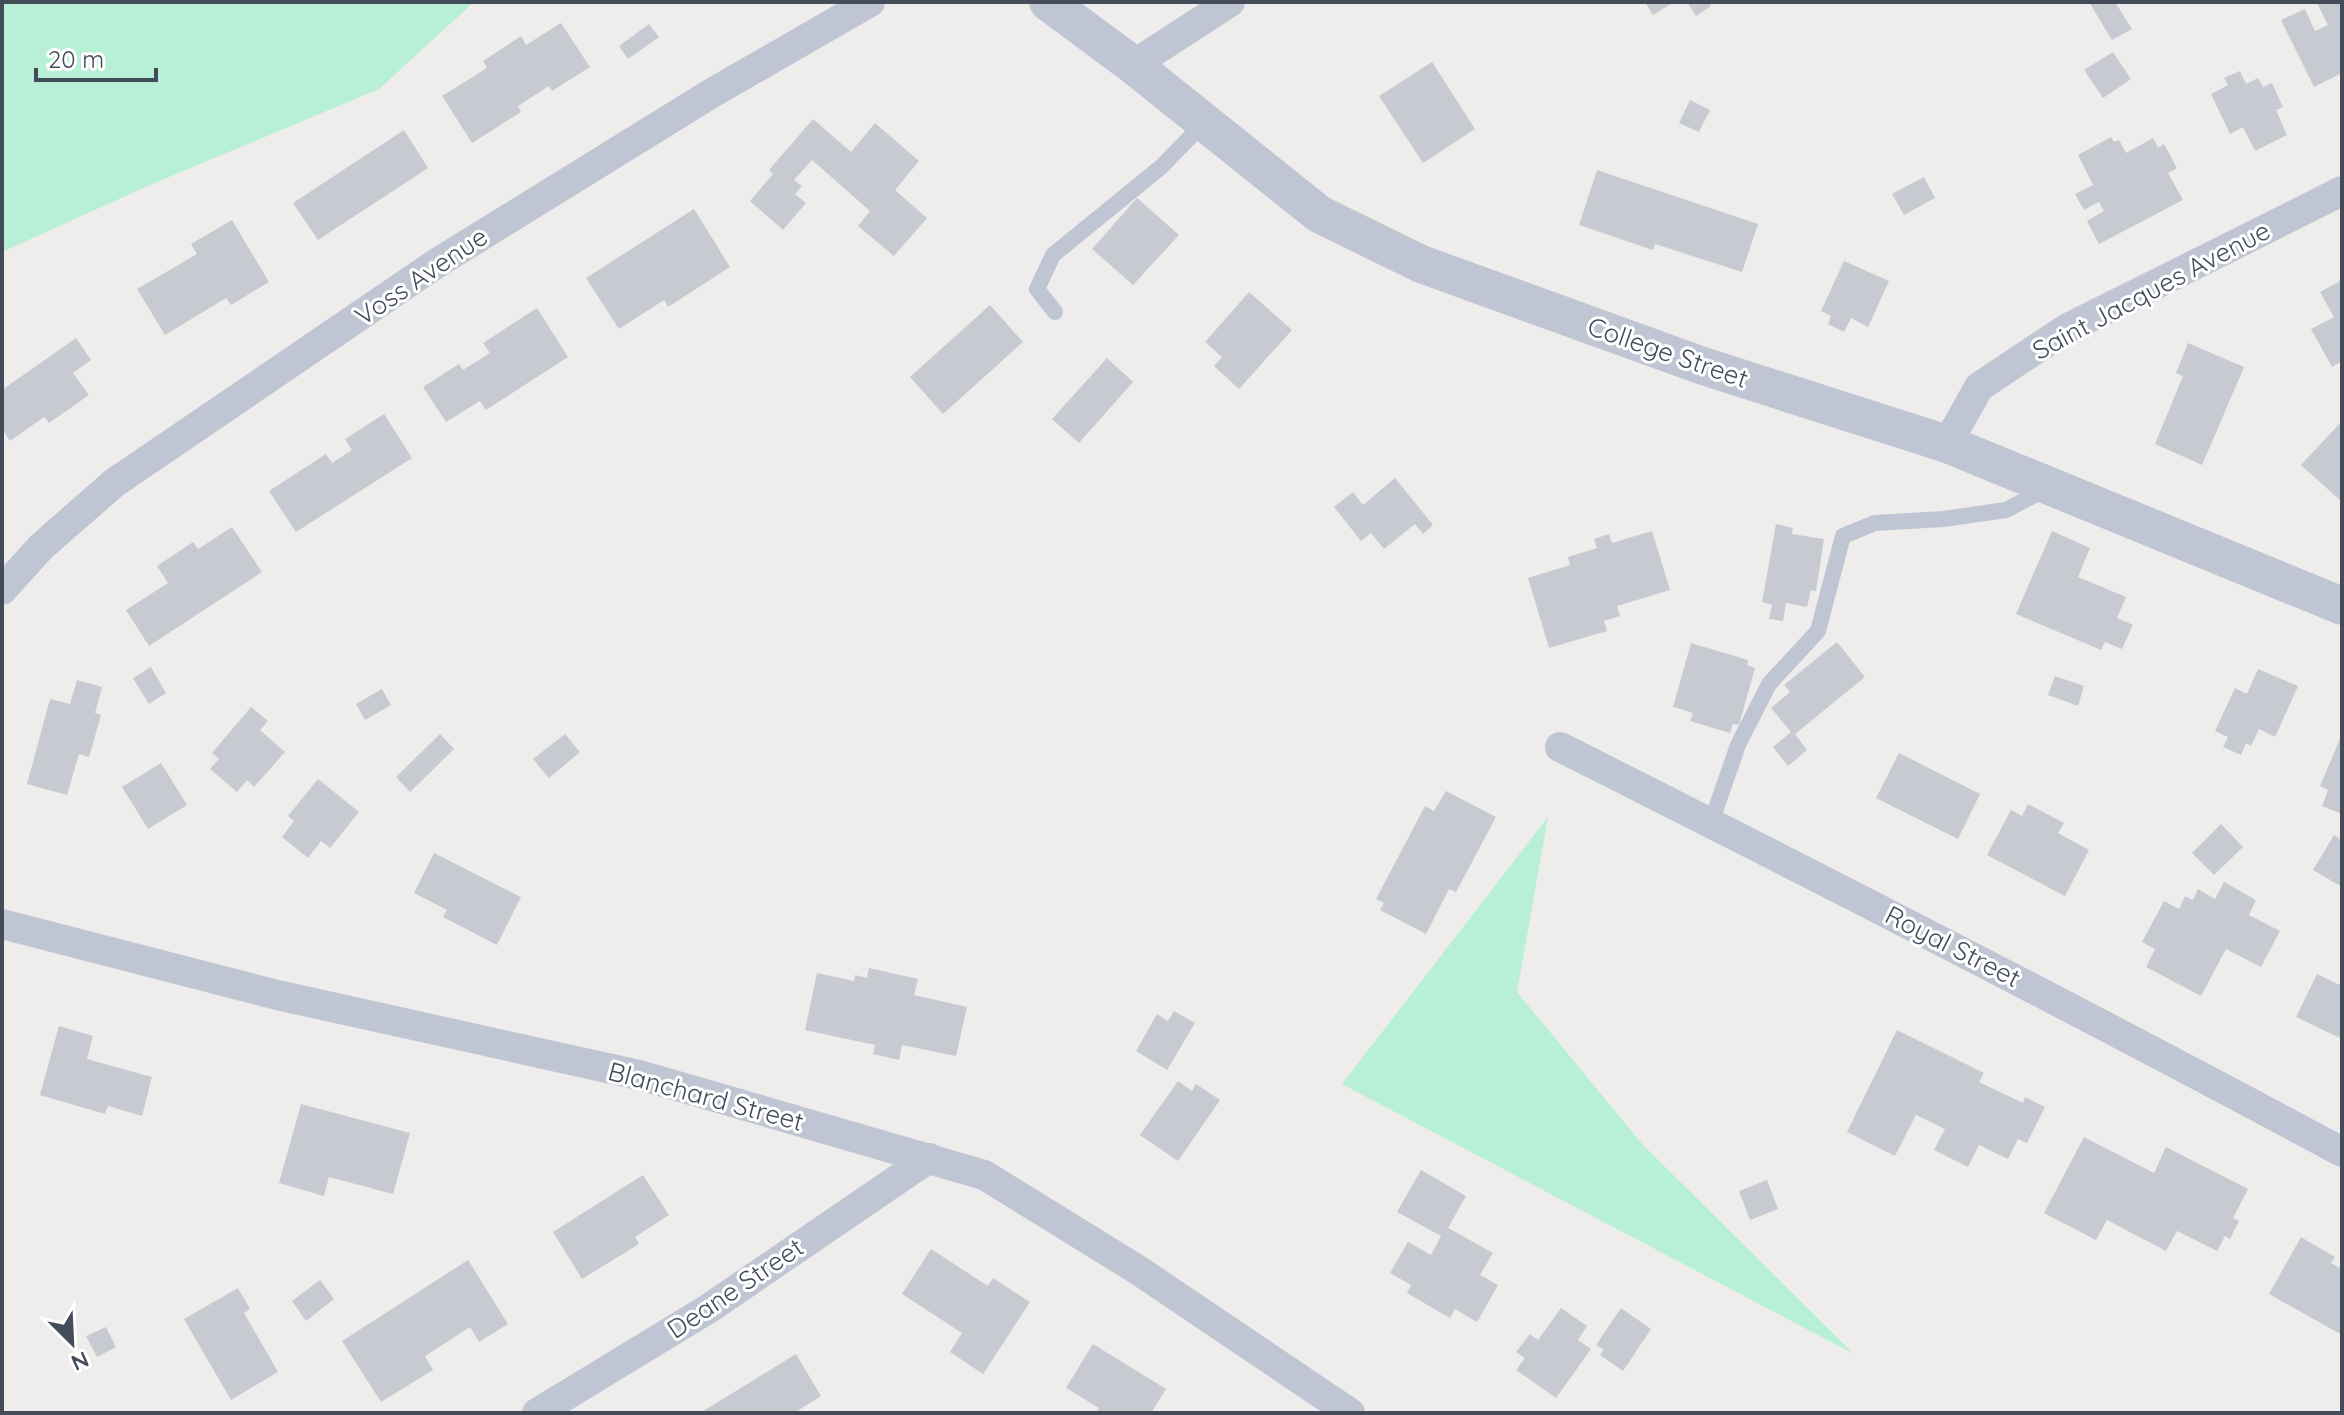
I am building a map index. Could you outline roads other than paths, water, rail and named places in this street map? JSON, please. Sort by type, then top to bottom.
[{"type":"street","name":"Voss Avenue","points":[[2,590],[41,547],[114,483],[437,263],[712,93],[870,2]]},
{"type":"street","name":"College Street","points":[[1048,2],[1133,65],[1319,214],[1421,264],[1703,366],[1947,444],[2342,606]]},
{"type":"street","points":[[1133,65],[1230,2]]},
{"type":"street","name":"Saint Jacques Avenue","points":[[1947,444],[1979,387],[2066,329],[2342,191]]},
{"type":"street","name":"Royal Street","points":[[1560,747],[2135,1041],[2342,1152]]},
{"type":"street","name":"Blanchard Street","points":[[3,927],[277,995],[639,1075],[984,1175],[1138,1270],[1350,1413]]},
{"type":"street","name":"Deane Street","points":[[537,1413],[708,1309],[848,1210],[929,1158]]},
{"type":"lane","points":[[1055,312],[1037,289],[1053,255],[1161,167],[1204,123]]},
{"type":"lane","points":[[1711,823],[1738,745],[1769,684],[1818,631],[1843,536],[1875,523],[1943,519],[2006,510],[2051,487]]}]
